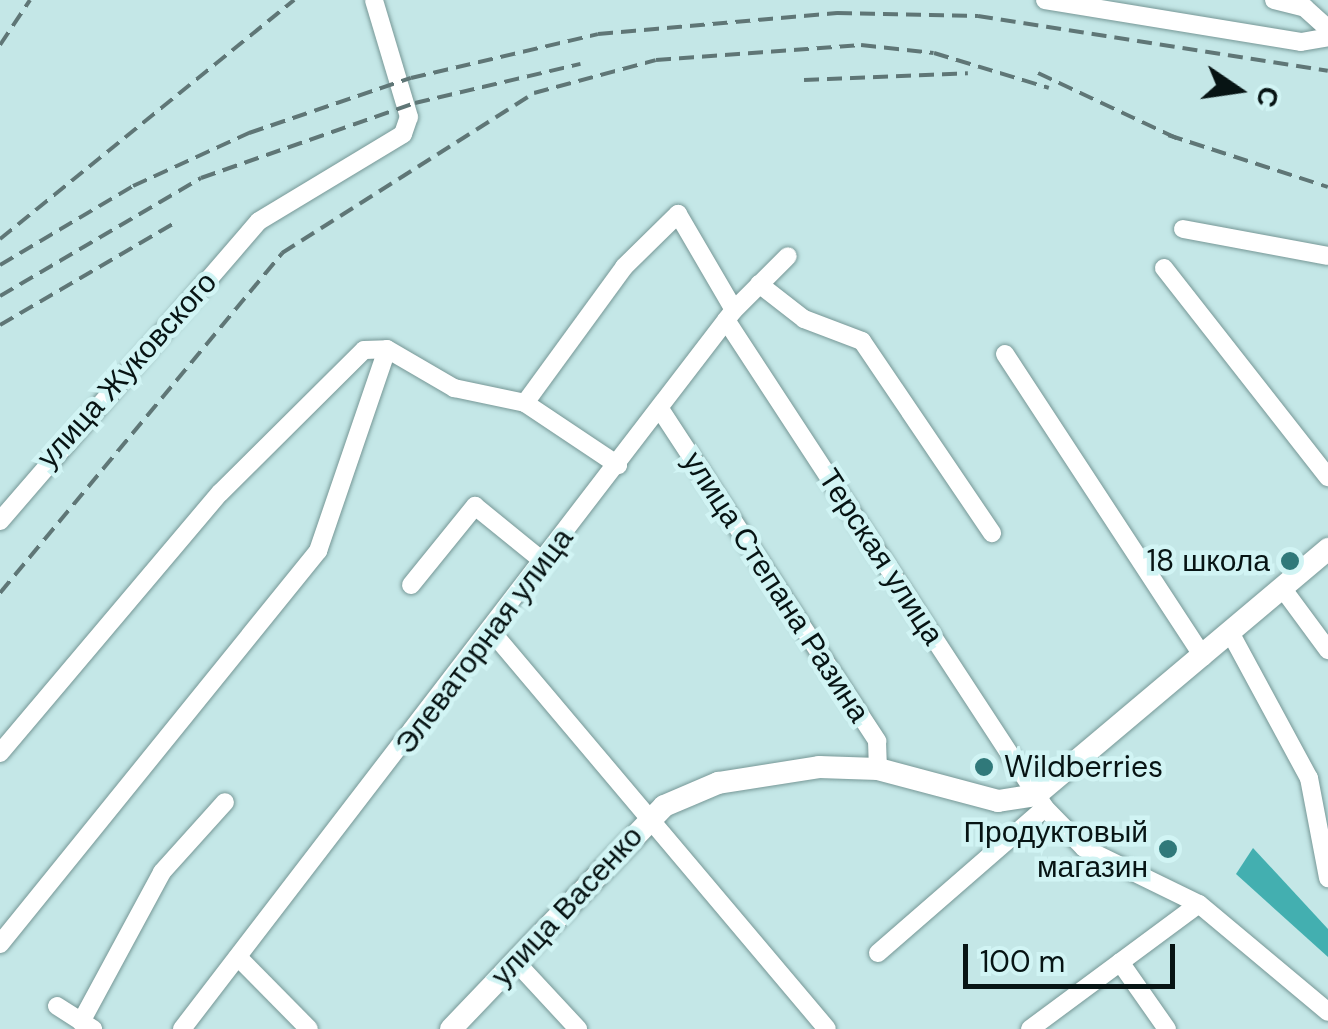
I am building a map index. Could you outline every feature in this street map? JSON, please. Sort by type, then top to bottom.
[{"type":"main road","points":[[1041,801],[1328,549]]},
{"type":"main road","name":"улица Васенко","points":[[451,1029],[651,818],[718,782],[878,769],[998,801],[1041,801]]},
{"type":"street","points":[[1045,0],[1301,42],[1328,37]]},
{"type":"street","points":[[1274,0],[1305,8],[1328,29]]},
{"type":"street","name":"улица Жуковского","points":[[0,521],[259,222],[403,134],[409,117],[372,1]]},
{"type":"street","name":"Терская улица","points":[[526,403],[624,267],[678,214],[730,315],[1041,801]]},
{"type":"street","points":[[1183,229],[1328,256]]},
{"type":"street","name":"Элеваторная улица","points":[[182,1029],[492,632],[730,315],[788,256]]},
{"type":"street","points":[[1164,268],[1328,477]]},
{"type":"street","points":[[758,284],[804,319],[862,340],[992,532]]},
{"type":"street","points":[[0,944],[318,551],[387,349]]},
{"type":"street","points":[[0,753],[343,362],[387,349],[454,388],[526,403],[618,465]]},
{"type":"street","points":[[1004,354],[1203,657]]},
{"type":"street","name":"улица Степана Разина","points":[[660,410],[878,741],[878,769]]},
{"type":"street","points":[[411,585],[475,506],[544,562]]},
{"type":"street","points":[[1283,588],[1328,650]]},
{"type":"street","points":[[492,632],[828,1029]]},
{"type":"street","points":[[1231,634],[1310,778],[1328,878]]},
{"type":"street","points":[[878,953],[1041,801],[1084,848],[1198,904],[1328,1012]]},
{"type":"street","points":[[57,1006],[87,1025],[162,872],[224,802]]},
{"type":"street","points":[[1030,1029],[1198,904]]},
{"type":"street","points":[[238,956],[310,1029]]},
{"type":"street","points":[[515,961],[578,1029]]},
{"type":"street","points":[[1120,962],[1167,1029]]},
{"type":"street","points":[[1321,1029],[1328,1023]]},
{"type":"shaded area","points":[[1253,848],[1328,929],[1328,957],[1236,874]]},
{"type":"railway","points":[[0,45],[30,0]]},
{"type":"railway","points":[[0,239],[294,0]]},
{"type":"railway","points":[[0,265],[133,186],[249,133],[411,78],[598,34],[837,13],[978,16],[1328,71]]},
{"type":"railway","points":[[0,593],[282,253],[534,93],[656,60],[861,45],[934,53],[1049,88]]},
{"type":"railway","points":[[0,296],[201,178],[415,103],[580,64]]},
{"type":"railway","points":[[804,80],[968,73]]},
{"type":"railway","points":[[1038,73],[1178,139]]},
{"type":"railway","points":[[1168,135],[1328,187]]},
{"type":"railway","points":[[0,325],[176,222]]},
{"type":"place","name":"18 школа","points":[[1290,561]]},
{"type":"place","name":"Wildberries","points":[[984,767]]},
{"type":"place","name":"Продуктовый магазин","points":[[1168,849]]}]
